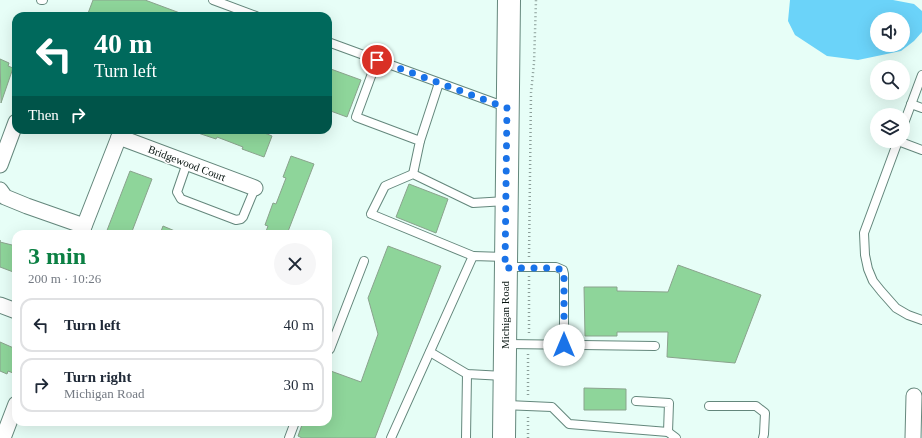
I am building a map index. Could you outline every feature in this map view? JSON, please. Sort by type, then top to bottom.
[{"type":"main road","name":"Michigan Road","points":[[504,438],[509,0]]},
{"type":"street","points":[[0,165],[12,133]]},
{"type":"street","points":[[0,190],[5,197],[82,230],[120,134]]},
{"type":"street","name":"Bridgewood Court","points":[[122,134],[187,163],[255,188]]},
{"type":"street","points":[[0,305],[12,310]]},
{"type":"street","points":[[913,438],[914,396]]},
{"type":"street","points":[[3,438],[12,414]]},
{"type":"lane","points":[[213,0],[235,4],[249,12]]},
{"type":"lane","points":[[332,43],[507,108]]},
{"type":"lane","points":[[377,60],[356,117],[420,141]]},
{"type":"lane","points":[[910,108],[922,75]]},
{"type":"lane","points":[[413,174],[420,141],[439,83]]},
{"type":"lane","points":[[911,104],[922,108]]},
{"type":"lane","points":[[910,146],[922,150]]},
{"type":"lane","points":[[895,148],[864,233],[865,255],[868,269],[873,281],[881,291],[896,308],[908,315],[922,320]]},
{"type":"lane","points":[[187,163],[177,192],[178,196],[182,199],[236,220],[243,217],[255,188]]},
{"type":"lane","points":[[506,201],[473,203],[413,174],[385,186],[371,214],[473,256],[529,268],[556,268],[563,270],[564,345]]},
{"type":"lane","points":[[391,438],[473,256]]},
{"type":"lane","points":[[332,344],[364,260]]},
{"type":"lane","points":[[505,344],[655,346]]},
{"type":"lane","points":[[430,352],[467,374],[505,376]]},
{"type":"lane","points":[[466,438],[467,374]]},
{"type":"lane","points":[[636,401],[669,403],[668,432]]},
{"type":"lane","points":[[504,404],[552,407],[569,424],[668,432],[676,438]]},
{"type":"lane","points":[[709,406],[756,406],[765,413],[763,438]]},
{"type":"lane","points":[[290,438],[294,426]]},
{"type":"path","points":[[528,438],[531,93],[534,63],[536,0]]},
{"type":"water","points":[[790,0],[893,0],[914,4],[922,11],[922,32],[910,44],[910,12],[870,12],[870,52],[896,52],[858,60],[827,56],[795,35],[788,21]]},
{"type":"building","points":[[93,0],[145,0],[177,12],[88,12]]},
{"type":"building","points":[[0,59],[9,63],[8,66],[12,68],[1,103]]},
{"type":"building","points":[[332,69],[361,80],[347,117],[332,111]]},
{"type":"building","points":[[201,134],[267,134],[272,136],[264,157],[242,149],[243,147],[217,137],[216,139]]},
{"type":"building","points":[[291,156],[314,164],[289,230],[266,230],[268,226],[265,225],[273,203],[276,204],[286,178],[283,177]]},
{"type":"building","points":[[130,171],[152,179],[133,230],[107,230]]},
{"type":"building","points":[[409,184],[448,199],[436,233],[396,217]]},
{"type":"building","points":[[163,226],[172,230],[162,230]]},
{"type":"building","points":[[0,242],[12,245],[12,272],[0,267]]},
{"type":"building","points":[[388,246],[441,266],[375,438],[302,438],[298,436],[302,426],[332,426],[332,371],[361,382],[378,334],[368,298]]},
{"type":"building","points":[[678,265],[761,295],[735,363],[667,357],[668,332],[617,332],[617,336],[585,336],[584,287],[617,287],[617,291],[668,292]]},
{"type":"building","points":[[0,342],[12,347],[12,373],[8,371],[7,374],[0,371]]},
{"type":"building","points":[[584,388],[626,389],[626,410],[584,410]]},
{"type":"route","points":[[377,60],[507,108],[505,268],[556,268],[563,270],[564,345]]}]
